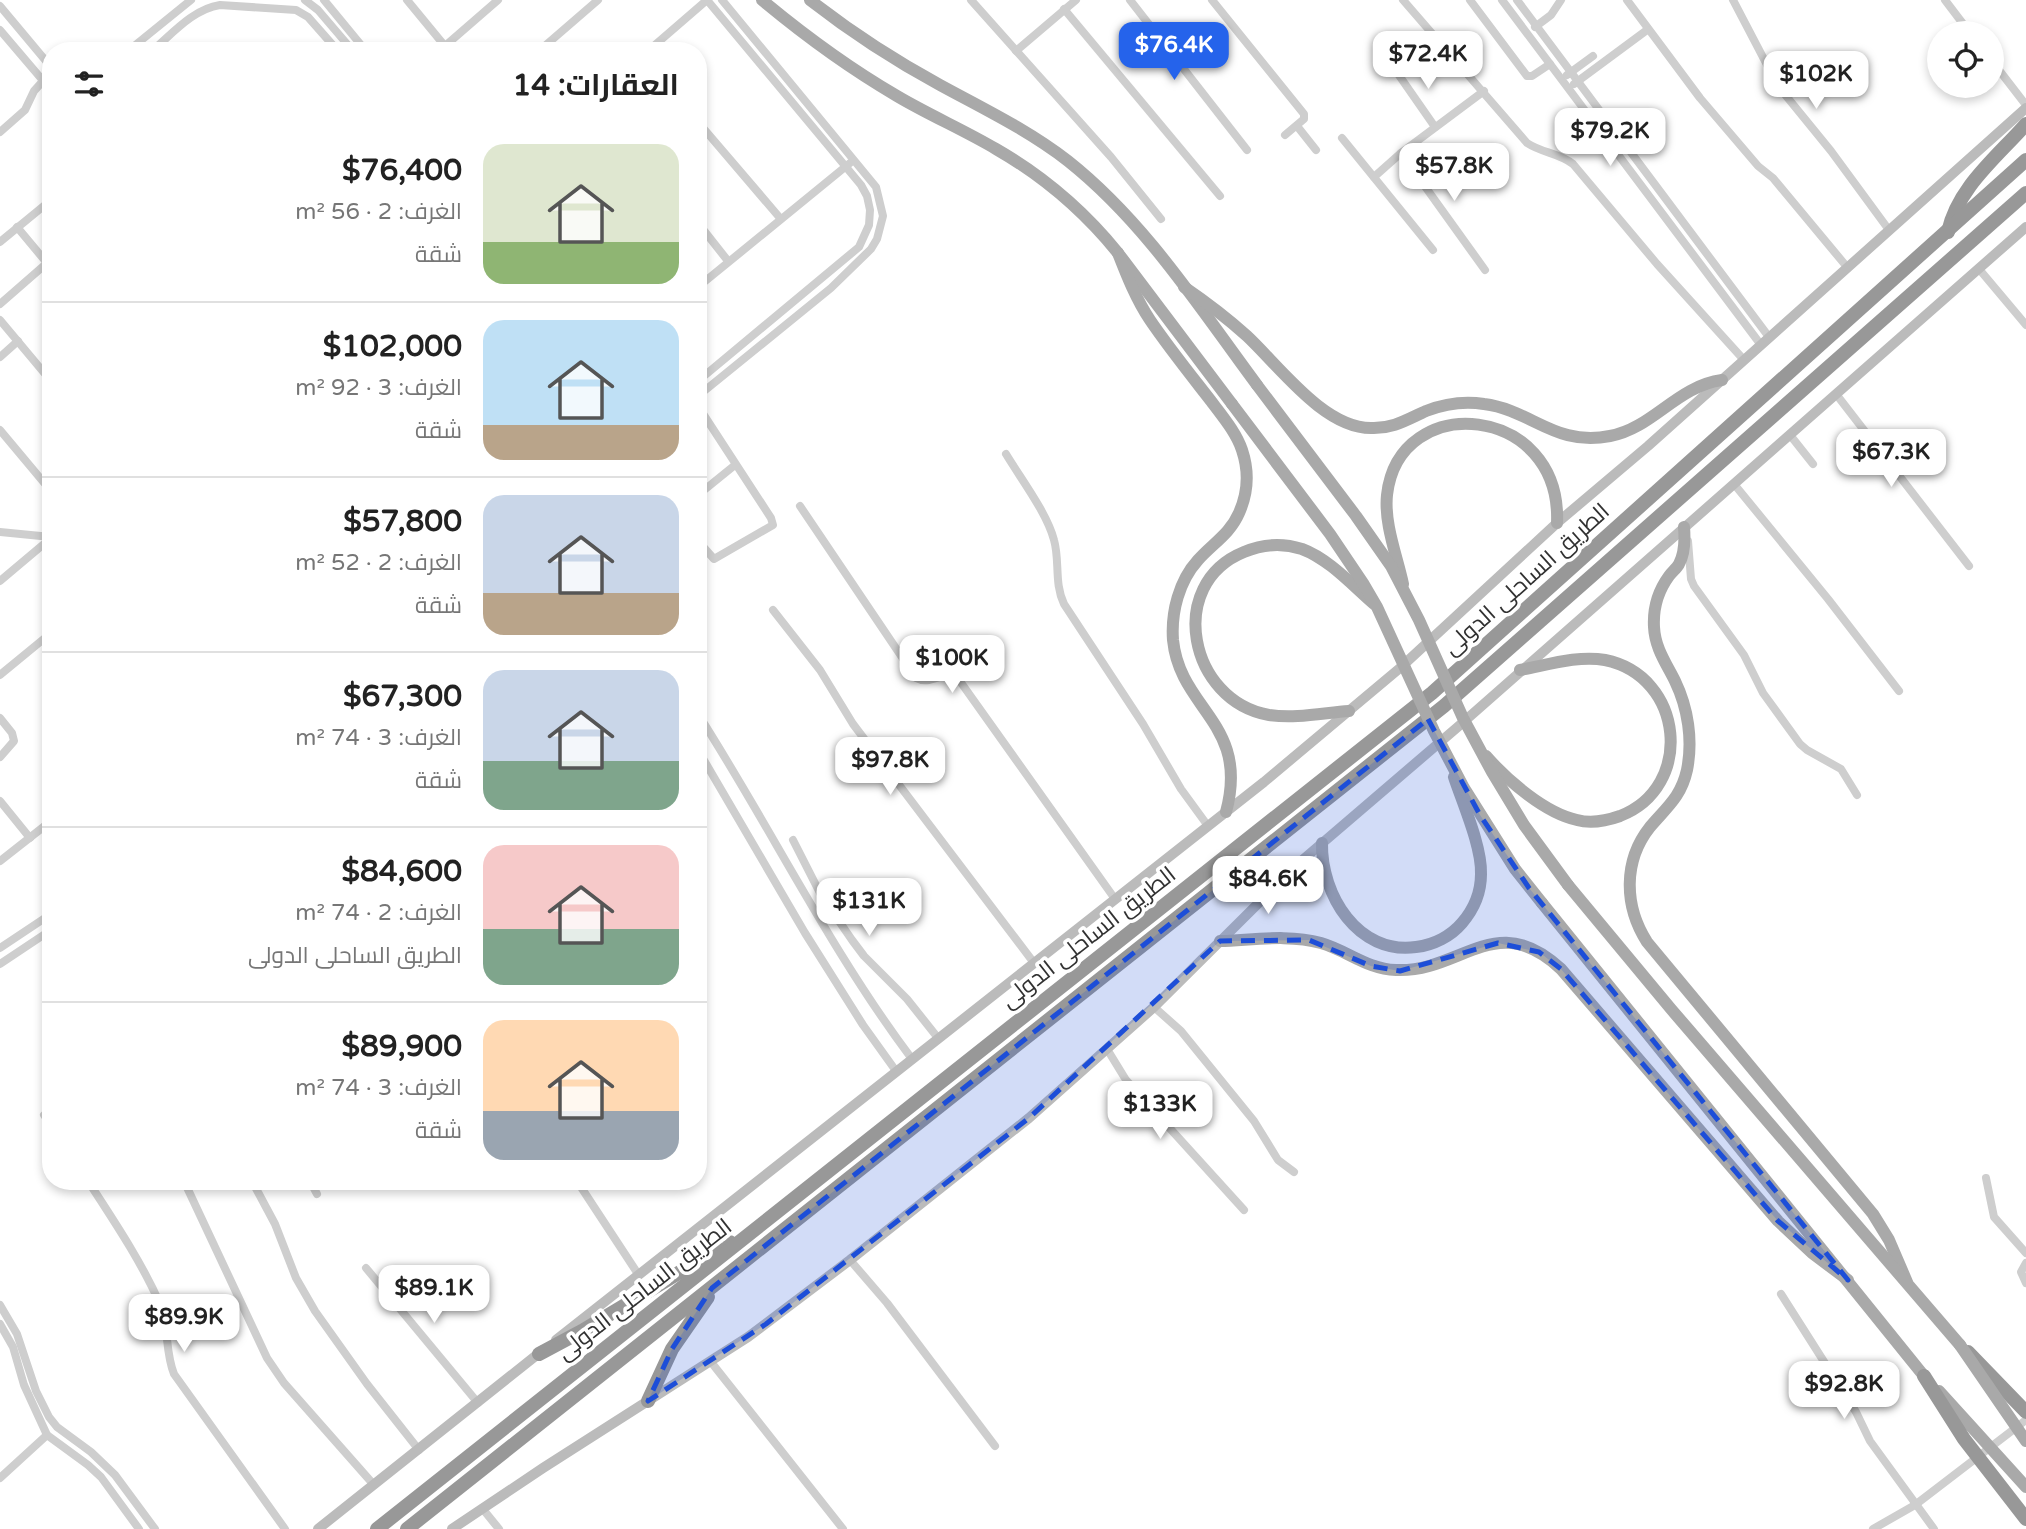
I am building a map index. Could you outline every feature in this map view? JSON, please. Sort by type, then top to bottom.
[{"type":"highway","points":[[1948,232],[1957,203],[2026,124]]},
{"type":"highway","name":"الطريق الساحلى الدولى","points":[[377,1529],[1432,693],[2026,160]]},
{"type":"highway","name":"الطريق الساحلى الدولى","points":[[407,1529],[1444,706],[2026,193]]},
{"type":"highway","points":[[2009,208],[2026,203]]},
{"type":"highway","points":[[539,1354],[582,1331],[689,1265],[763,1225]]},
{"type":"highway","points":[[648,1401],[672,1349],[712,1288]]},
{"type":"highway","points":[[1960,1345],[2026,1412]]},
{"type":"highway","points":[[1924,1376],[1964,1439],[2026,1519]]},
{"type":"main road","points":[[762,0],[806,36],[865,77],[996,149],[1032,172],[1084,216],[1118,253],[1330,534],[1377,607],[1448,760],[1497,842],[1542,903],[1924,1376],[2026,1487]]},
{"type":"main road","points":[[810,0],[882,51],[1012,123],[1068,161],[1124,211],[1143,233],[1356,516],[1405,592],[1477,745],[1524,825],[1568,885],[1679,1018],[1960,1345],[2026,1441]]},
{"type":"main road","points":[[1118,253],[1143,310],[1231,428],[1238,439],[1246,464],[1246,491],[1238,516],[1223,538],[1197,561],[1187,575],[1175,607],[1173,624],[1175,650],[1183,675],[1218,726],[1227,747],[1231,779],[1226,812]]},
{"type":"main road","points":[[1184,287],[1245,334],[1325,413],[1356,427],[1374,429],[1392,426],[1440,407],[1472,403],[1507,409],[1561,435],[1585,439],[1606,437],[1644,423],[1688,390],[1704,383],[1722,380]]},
{"type":"main road","points":[[1405,592],[1387,515],[1389,485],[1396,467],[1413,445],[1436,430],[1455,425],[1476,424],[1498,428],[1531,449],[1552,483],[1557,523]]},
{"type":"main road","points":[[1684,527],[1679,565],[1667,579],[1659,595],[1654,623],[1659,651],[1679,690],[1686,715],[1689,741],[1687,768],[1680,794],[1647,831],[1636,850],[1629,883],[1633,914],[1647,942],[1873,1214],[1889,1240],[1907,1282]]},
{"type":"main road","points":[[1349,711],[1282,716],[1268,715],[1242,705],[1219,688],[1203,665],[1196,638],[1197,610],[1201,596],[1213,575],[1225,564],[1246,551],[1270,545],[1286,546],[1317,556],[1377,607]]},
{"type":"main road","points":[[1477,745],[1514,783],[1543,804],[1574,820],[1595,822],[1616,817],[1634,808],[1650,795],[1662,778],[1669,758],[1671,737],[1665,708],[1648,683],[1632,671],[1614,663],[1584,659],[1520,670]]},
{"type":"main road","points":[[1322,843],[1325,877],[1333,898],[1346,917],[1374,940],[1391,946],[1419,947],[1445,937],[1465,919],[1478,894],[1481,866],[1448,760]]},
{"type":"main road","points":[[1220,941],[1285,938],[1309,940],[1331,946],[1371,966],[1400,971],[1421,968],[1471,949],[1498,943],[1519,945],[1539,952],[1561,969],[1778,1221],[1848,1280]]},
{"type":"street","points":[[139,42],[191,0]]},
{"type":"street","points":[[324,0],[359,42]]},
{"type":"street","points":[[407,0],[441,42]]},
{"type":"street","points":[[454,42],[498,0]]},
{"type":"street","points":[[549,42],[598,0]]},
{"type":"street","points":[[658,42],[707,0],[847,166],[867,196],[870,210],[869,225],[859,247],[707,374]]},
{"type":"street","points":[[707,389],[831,288],[871,249],[877,239],[883,216],[876,187],[722,0]]},
{"type":"street","points":[[971,0],[1111,157],[1161,219]]},
{"type":"street","points":[[1016,51],[1076,0]]},
{"type":"street","points":[[1130,0],[1247,150]]},
{"type":"street","points":[[1212,0],[1304,114],[1304,119],[1285,135]]},
{"type":"street","points":[[1469,0],[1527,76],[1532,76],[1550,64]]},
{"type":"street","points":[[1502,0],[1742,320],[1765,341]]},
{"type":"street","points":[[1517,0],[1751,313],[1765,341]]},
{"type":"street","points":[[1527,33],[1551,15],[1562,0]]},
{"type":"street","points":[[1627,0],[1700,98],[1758,166],[1773,178],[1847,267]]},
{"type":"street","points":[[1733,0],[1778,86],[1831,151],[1889,230]]},
{"type":"street","points":[[1945,0],[1961,21]]},
{"type":"street","points":[[301,13],[307,1],[345,42]]},
{"type":"street","points":[[1408,2],[1527,143],[1536,149],[1562,156],[1573,164],[1657,264],[1744,360]]},
{"type":"street","points":[[162,42],[210,3],[288,8],[308,17],[330,42]]},
{"type":"street","points":[[0,6],[42,56]]},
{"type":"street","points":[[1065,9],[1220,196]]},
{"type":"street","points":[[0,30],[42,80]]},
{"type":"street","points":[[1568,88],[1647,30]]},
{"type":"street","points":[[1562,79],[1593,56]]},
{"type":"street","points":[[1396,71],[1436,127]]},
{"type":"street","points":[[318,1529],[1226,812],[1400,668],[1557,523],[1648,446],[2026,107],[2004,77]]},
{"type":"street","points":[[0,132],[25,110],[34,91],[42,82]]},
{"type":"street","points":[[1374,177],[1401,153],[1484,91]]},
{"type":"street","points":[[1297,126],[1316,150]]},
{"type":"street","points":[[707,133],[780,218]]},
{"type":"street","points":[[1342,138],[1433,250]]},
{"type":"street","points":[[1401,153],[1485,270]]},
{"type":"street","points":[[707,279],[854,159]]},
{"type":"street","points":[[0,242],[42,207]]},
{"type":"street","points":[[18,227],[42,257]]},
{"type":"street","points":[[452,1529],[748,1337],[1029,1118],[1154,1007],[1322,843],[2026,227]]},
{"type":"street","points":[[707,234],[729,261]]},
{"type":"street","points":[[0,304],[42,267]]},
{"type":"street","points":[[1979,269],[2026,325]]},
{"type":"street","points":[[823,277],[831,288]]},
{"type":"street","points":[[1742,320],[1751,313]]},
{"type":"street","points":[[0,320],[42,370]]},
{"type":"street","points":[[0,357],[18,341]]},
{"type":"street","points":[[1836,394],[1969,566]]},
{"type":"street","points":[[707,420],[773,525],[714,559],[707,551]]},
{"type":"street","points":[[0,430],[42,480]]},
{"type":"street","points":[[1790,435],[1813,464]]},
{"type":"street","points":[[1006,454],[1051,529],[1056,547],[1058,584],[1064,604],[1143,724],[1181,789],[1208,826]]},
{"type":"street","points":[[707,488],[735,465]]},
{"type":"street","points":[[1734,484],[1899,691]]},
{"type":"street","points":[[800,506],[916,678],[928,681],[946,674],[957,677],[1115,899]]},
{"type":"street","points":[[1684,527],[1694,586],[1744,655],[1763,693],[1800,744],[1841,769],[1857,795]]},
{"type":"street","points":[[0,532],[42,537]]},
{"type":"street","points":[[0,581],[42,546]]},
{"type":"street","points":[[773,610],[820,670],[861,734],[1034,963]]},
{"type":"street","points":[[0,661],[4,672],[42,640]]},
{"type":"street","points":[[0,718],[12,733],[14,741],[0,757]]},
{"type":"street","points":[[707,729],[869,1000],[912,1059]]},
{"type":"street","points":[[707,766],[767,870],[853,1009],[896,1071]]},
{"type":"street","points":[[0,801],[30,838]]},
{"type":"street","points":[[0,861],[42,828]]},
{"type":"street","points":[[793,840],[821,895],[864,956],[907,999],[938,1038]]},
{"type":"street","points":[[13,957],[2,947],[42,920]]},
{"type":"street","points":[[0,964],[42,936]]},
{"type":"street","points":[[853,1009],[869,1000]]},
{"type":"street","points":[[1154,1007],[1181,1031],[1254,1121],[1278,1160],[1294,1172]]},
{"type":"street","points":[[879,1047],[895,1037]]},
{"type":"street","points":[[1107,1049],[1126,1080],[1244,1210]]},
{"type":"street","points":[[1986,1178],[1994,1217],[2026,1253]]},
{"type":"street","points":[[94,1190],[123,1235],[160,1304],[174,1374],[285,1529]]},
{"type":"street","points":[[188,1190],[267,1358],[284,1383],[374,1485]]},
{"type":"street","points":[[257,1190],[275,1224],[296,1278],[315,1311],[419,1450]]},
{"type":"street","points":[[315,1190],[317,1194]]},
{"type":"street","points":[[583,1190],[638,1274]]},
{"type":"street","points":[[850,1260],[887,1303],[995,1446]]},
{"type":"street","points":[[2026,1263],[2021,1272],[2026,1283]]},
{"type":"street","points":[[366,1268],[478,1403]]},
{"type":"street","points":[[1781,1294],[1856,1412],[1870,1441],[1934,1529]]},
{"type":"street","points":[[0,1305],[17,1334],[36,1391],[49,1417],[57,1427],[99,1459],[126,1489],[155,1529]]},
{"type":"street","points":[[0,1324],[13,1347],[24,1385],[47,1436],[88,1465],[139,1529]]},
{"type":"street","points":[[711,1362],[843,1529]]},
{"type":"street","points":[[1873,1529],[1915,1505],[2026,1420]]},
{"type":"street","points":[[0,1479],[47,1436]]},
{"type":"street","points":[[116,1497],[126,1489]]},
{"type":"street","points":[[482,1508],[499,1529]]},
{"type":"highlighted area","points":[[1428,719],[1480,815],[1529,888],[1848,1280],[1778,1221],[1561,969],[1539,952],[1498,943],[1400,971],[1371,966],[1309,940],[1220,941],[1029,1118],[766,1324],[648,1401],[672,1349],[712,1288]]}]
